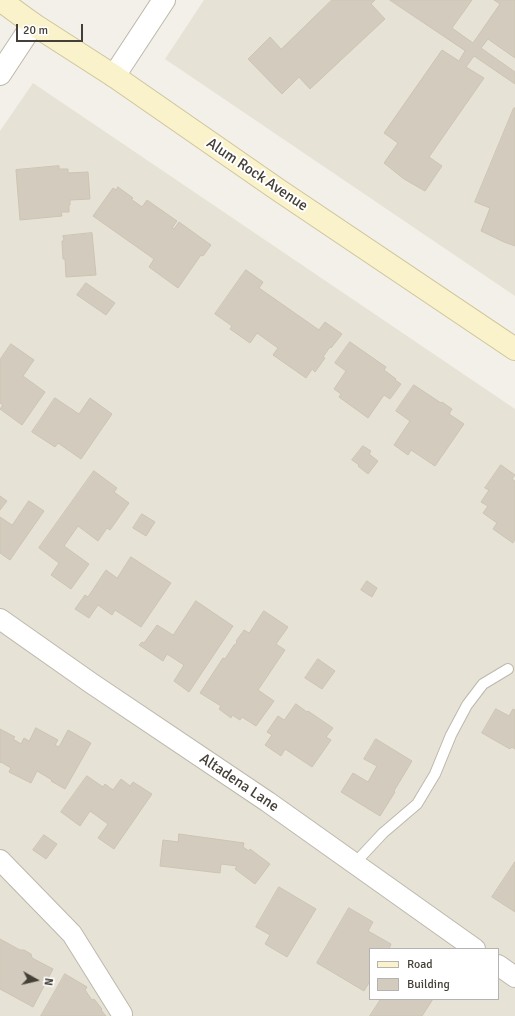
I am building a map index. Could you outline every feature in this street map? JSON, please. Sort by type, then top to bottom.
[{"type":"main road","name":"Alum Rock Avenue","points":[[0,0],[33,24],[114,76],[277,189],[515,349]]},
{"type":"street","points":[[114,76],[164,0]]},
{"type":"street","points":[[0,74],[33,24]]},
{"type":"street","name":"Altadena Lane","points":[[0,619],[91,683],[268,802],[474,948]]},
{"type":"street","points":[[0,860],[72,934],[122,1014]]},
{"type":"street","points":[[499,966],[515,977]]},
{"type":"lane","points":[[354,864],[384,833],[417,804],[435,774],[451,735],[467,705],[483,684],[508,669]]},
{"type":"shaded area","points":[[204,0],[515,0],[515,296],[165,59]]},
{"type":"shaded area","points":[[33,83],[515,409],[515,1016],[0,1016],[0,131]]},
{"type":"building","points":[[332,0],[375,0],[371,4],[385,19],[310,89],[299,77],[282,94],[248,59],[270,37],[281,49]]},
{"type":"building","points":[[390,0],[472,0],[452,28],[473,43],[500,4],[494,0],[515,0],[515,58],[488,39],[481,48],[515,72],[515,84],[474,56],[466,67],[484,78],[429,157],[442,166],[425,191],[404,179],[384,163],[398,143],[384,133],[442,50],[459,61],[465,51]]},
{"type":"building","points":[[514,108],[515,246],[481,231],[490,208],[475,202]]},
{"type":"building","points":[[59,166],[59,169],[68,169],[68,173],[88,172],[90,199],[70,200],[69,212],[61,212],[62,216],[20,220],[16,170]]},
{"type":"building","points":[[118,187],[142,207],[147,200],[177,221],[172,228],[174,229],[179,222],[211,245],[203,256],[201,255],[178,288],[149,267],[154,259],[93,216],[113,188],[116,190]]},
{"type":"building","points":[[92,233],[96,275],[66,277],[65,259],[63,259],[63,236]]},
{"type":"building","points":[[246,270],[263,282],[259,288],[319,330],[325,322],[342,334],[331,348],[330,347],[323,357],[325,358],[315,372],[312,369],[306,378],[273,355],[278,348],[257,333],[250,343],[230,329],[232,326],[215,314]]},
{"type":"building","points":[[86,283],[115,303],[106,315],[77,295]]},
{"type":"building","points":[[350,342],[386,367],[384,370],[401,384],[390,399],[384,395],[368,418],[339,397],[341,394],[334,389],[346,371],[335,363]]},
{"type":"building","points":[[11,344],[34,360],[23,376],[45,392],[22,425],[0,409],[3,405],[0,403],[0,360]]},
{"type":"building","points":[[414,385],[452,409],[449,414],[464,424],[435,466],[411,450],[408,455],[394,445],[410,421],[396,411]]},
{"type":"building","points":[[55,398],[79,414],[90,398],[112,414],[81,459],[58,443],[55,447],[32,432]]},
{"type":"building","points":[[363,446],[371,451],[369,454],[378,461],[368,474],[352,460]]},
{"type":"building","points":[[501,465],[515,475],[512,479],[515,481],[515,539],[513,543],[493,529],[497,523],[483,513],[488,506],[481,502],[489,490],[485,488]]},
{"type":"building","points":[[94,471],[117,488],[114,492],[129,503],[110,530],[107,528],[98,541],[78,526],[64,546],[89,564],[71,589],[51,575],[59,563],[39,548]]},
{"type":"building","points":[[0,496],[7,501],[0,510]]},
{"type":"building","points":[[29,501],[44,511],[10,560],[0,553],[0,517],[12,525]]},
{"type":"building","points":[[142,514],[155,522],[146,536],[133,528]]},
{"type":"building","points":[[131,557],[171,583],[141,627],[115,610],[112,615],[98,605],[89,618],[75,609],[85,595],[88,597],[106,570],[117,578]]},
{"type":"building","points":[[367,581],[377,588],[372,597],[361,590]]},
{"type":"building","points":[[196,601],[233,626],[189,692],[174,681],[184,665],[167,654],[163,661],[139,645],[142,642],[144,643],[157,625],[173,635]]},
{"type":"building","points":[[264,611],[288,627],[276,644],[285,650],[258,690],[274,701],[256,726],[242,717],[240,720],[232,715],[231,718],[219,709],[221,706],[200,693],[223,658],[225,659],[235,645],[237,642],[236,641],[244,630],[249,633]]},
{"type":"building","points":[[318,659],[335,671],[322,689],[305,678]]},
{"type":"building","points":[[296,704],[333,728],[326,737],[331,740],[312,767],[285,749],[281,756],[265,745],[272,735],[267,732],[278,716],[284,720]]},
{"type":"building","points":[[496,709],[509,716],[513,709],[515,710],[515,749],[512,747],[510,749],[482,733]]},
{"type":"building","points":[[36,728],[58,740],[55,745],[59,747],[68,730],[91,743],[65,789],[37,771],[31,783],[9,772],[11,768],[1,762],[0,763],[0,729],[15,737],[13,739],[21,744],[24,738],[29,741]]},
{"type":"building","points":[[376,739],[412,761],[380,816],[341,792],[353,773],[368,782],[377,766],[364,759]]},
{"type":"building","points":[[87,776],[103,787],[105,784],[113,790],[121,779],[130,786],[133,782],[152,794],[114,849],[98,838],[108,824],[90,811],[80,826],[61,812]]},
{"type":"building","points":[[179,834],[244,843],[243,847],[249,851],[250,849],[270,864],[255,884],[235,869],[237,866],[221,864],[220,873],[160,866],[163,840],[178,842]]},
{"type":"building","points":[[44,835],[57,844],[46,859],[33,850]]},
{"type":"building","points":[[515,862],[515,912],[492,897]]},
{"type":"building","points":[[279,887],[316,909],[287,957],[265,944],[270,935],[256,927]]},
{"type":"building","points":[[349,908],[373,922],[368,931],[391,944],[389,948],[369,948],[369,983],[364,991],[317,963]]},
{"type":"building","points":[[0,939],[20,950],[24,950],[31,954],[32,958],[53,969],[33,1007],[0,989]]},
{"type":"building","points":[[65,974],[87,987],[85,990],[92,1000],[94,999],[106,1016],[41,1016]]},
{"type":"building","points":[[380,1000],[432,1000],[422,1016],[370,1016]]}]
